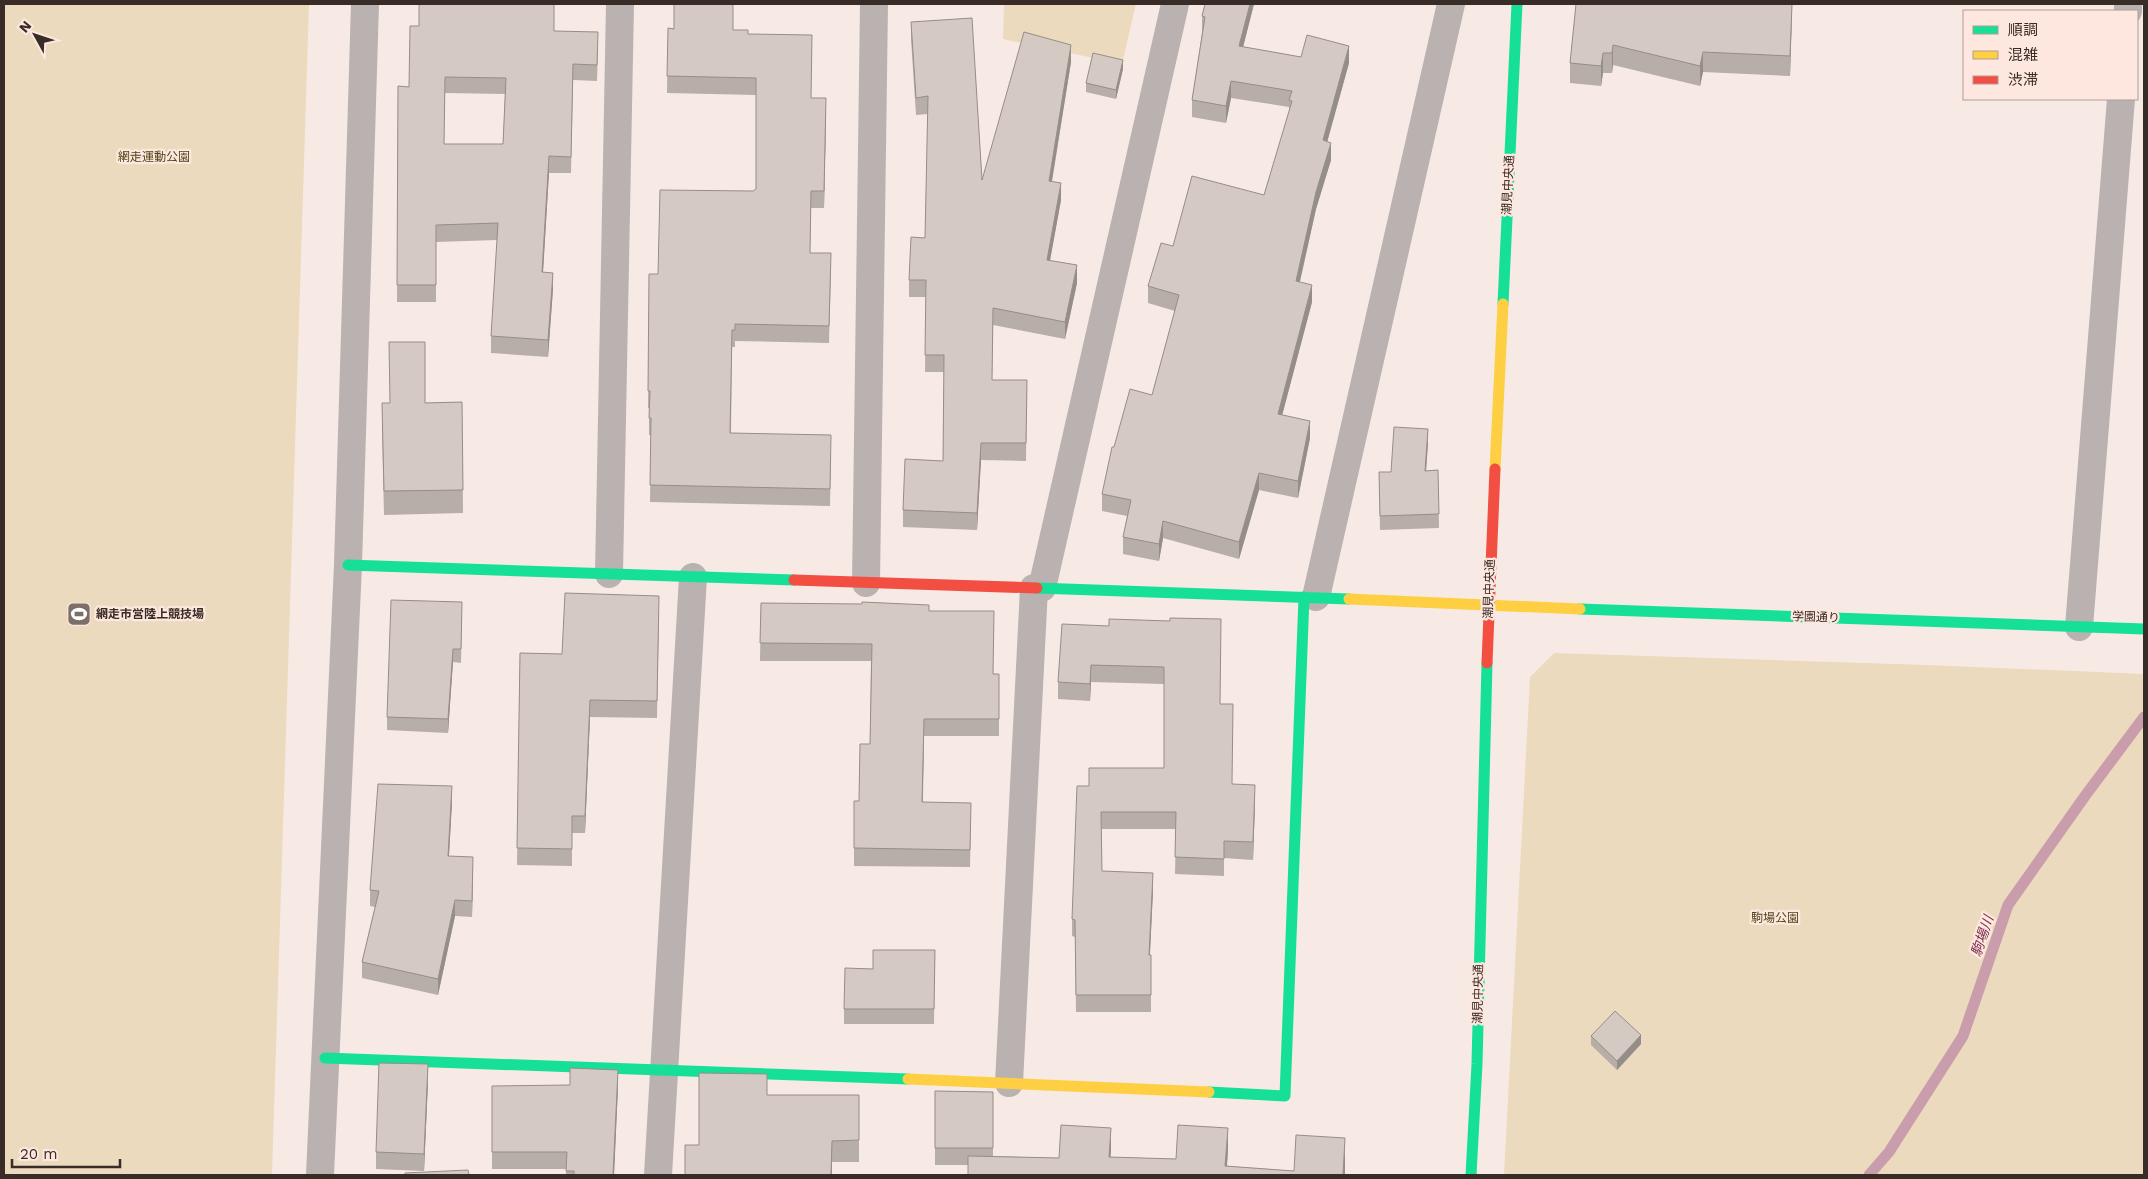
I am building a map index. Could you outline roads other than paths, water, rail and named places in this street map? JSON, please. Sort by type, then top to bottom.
[{"type":"street","points":[[320,1175],[348,565],[365,4]]},
{"type":"street","points":[[609,574],[620,4]]},
{"type":"street","points":[[866,583],[874,4]]},
{"type":"street","points":[[1009,1082],[1038,588],[1175,4]]},
{"type":"street","points":[[325,1058],[1009,1082],[1285,1096],[1310,597],[1451,4]]},
{"type":"street","name":"潮見中央通","points":[[1471,1175],[1477,1064],[1488,606],[1517,4]]},
{"type":"street","points":[[2080,627],[2121,100]]},
{"type":"street","name":"学園通り","points":[[348,565],[1310,597],[1488,606],[2144,629]]},
{"type":"street","points":[[658,1175],[693,577]]},
{"type":"waterway","name":"駒場川","points":[[1869,1175],[1889,1152],[1963,1036],[2008,905],[2144,717]]},
{"type":"place","name":"網走市営陸上競技場","points":[[79,614]]},
{"type":"park label","name":"網走運動公園","points":[[154,157]]},
{"type":"park label","name":"駒場公園","points":[[1775,918]]}]
